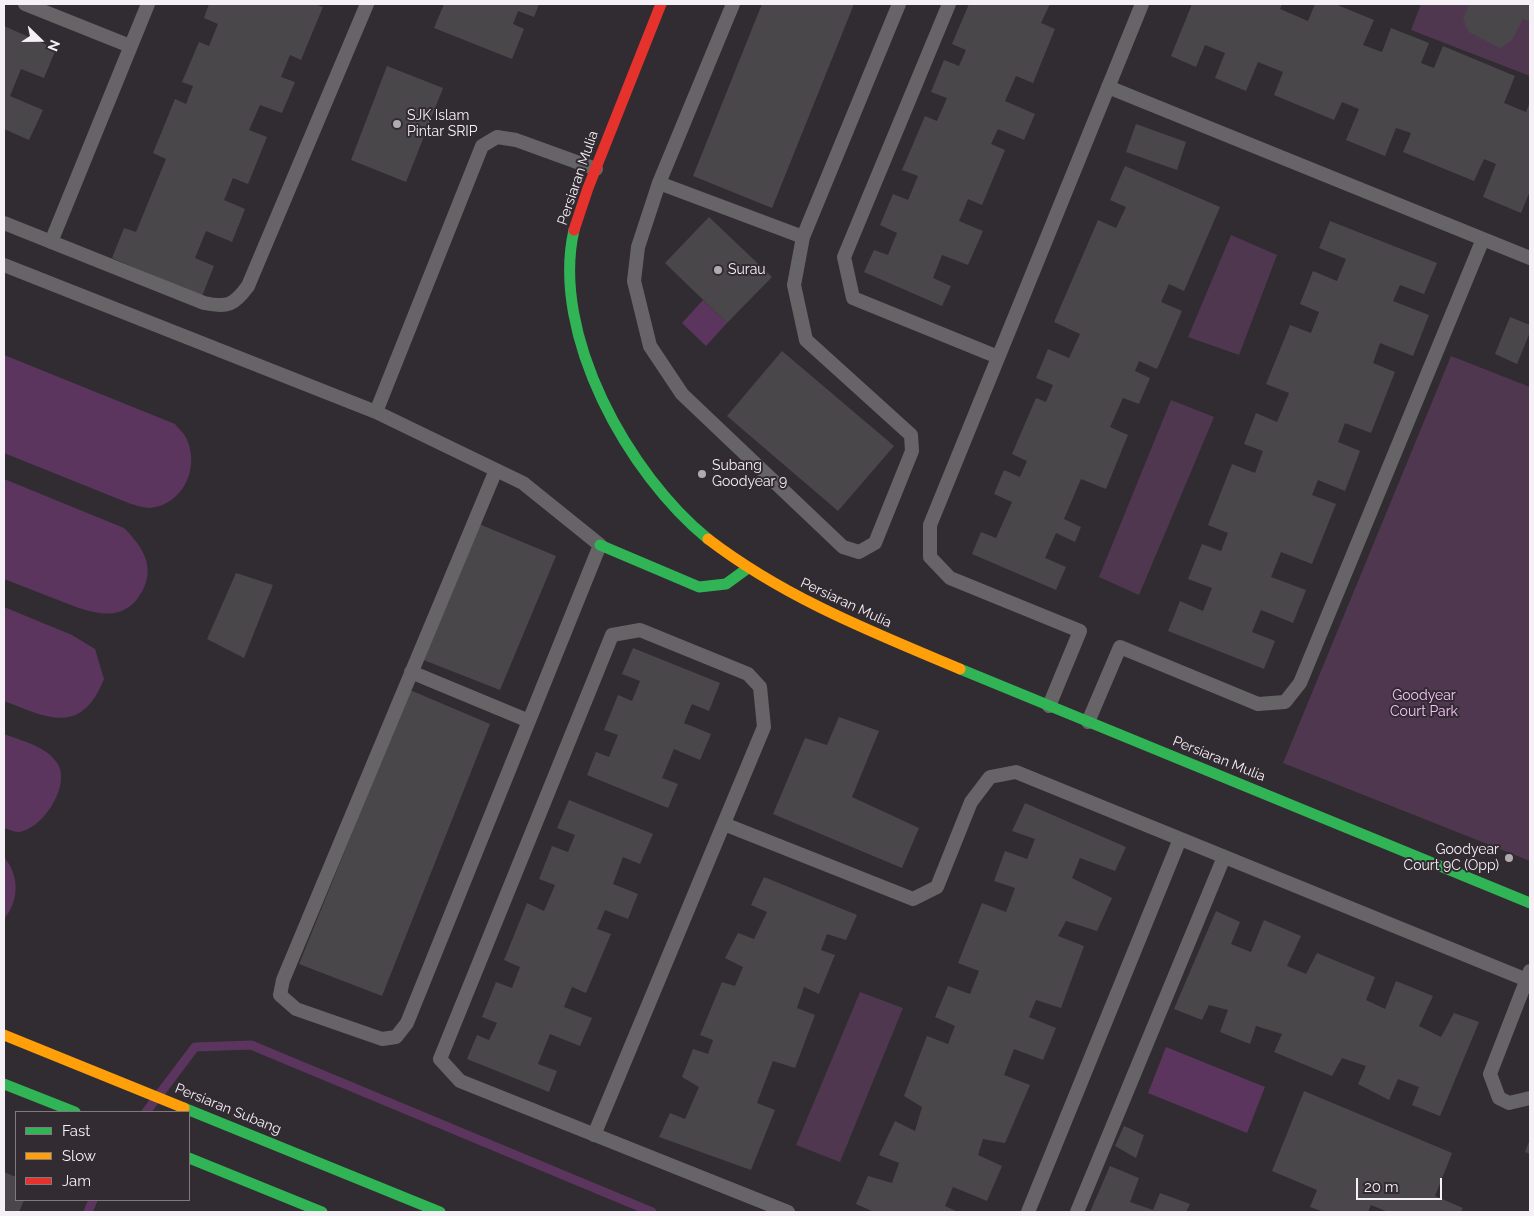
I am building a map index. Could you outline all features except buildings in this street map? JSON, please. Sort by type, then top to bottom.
[{"type":"street","name":"Persiaran Mulia","points":[[661,4],[580,210],[570,252],[571,301],[579,338],[613,417],[638,459],[664,496],[705,535],[748,568],[796,598],[840,619],[1530,903]]},
{"type":"street","points":[[600,545],[699,587],[715,588],[731,584],[748,568]]},
{"type":"street","name":"Persiaran Subang","points":[[4,1035],[440,1212]]},
{"type":"street","points":[[4,1084],[69,1110]]},
{"type":"street","points":[[190,1158],[322,1212]]},
{"type":"lane","points":[[25,4],[130,46]]},
{"type":"lane","points":[[51,242],[148,4]]},
{"type":"lane","points":[[4,223],[204,303],[217,306],[238,300],[248,286],[367,4]]},
{"type":"lane","points":[[733,4],[659,183],[638,247],[634,280],[650,346],[682,394],[842,547],[860,552],[875,544],[912,451],[911,435],[806,340],[794,285],[802,237],[899,4]]},
{"type":"lane","points":[[949,4],[844,257],[853,298],[998,357]]},
{"type":"lane","points":[[1049,706],[1080,631],[950,578],[930,557],[930,525],[1142,4]]},
{"type":"lane","points":[[1108,87],[1530,258]]},
{"type":"lane","points":[[376,412],[482,146],[497,138],[516,140],[596,169]]},
{"type":"lane","points":[[659,183],[802,237]]},
{"type":"lane","points":[[1088,722],[1120,647],[1258,704],[1285,702],[1300,683],[1483,239]]},
{"type":"lane","points":[[4,265],[376,412],[523,483],[600,545],[407,1023],[396,1037],[382,1040],[296,1009],[280,996],[283,980],[496,470]]},
{"type":"lane","points":[[594,1134],[764,727],[760,687],[748,674],[640,630],[612,635],[440,1059],[460,1081],[788,1212]]},
{"type":"lane","points":[[411,672],[529,721]]},
{"type":"lane","points":[[724,824],[913,899],[937,887],[971,802],[990,777],[1016,772],[1224,857],[1528,976],[1490,1074],[1499,1098],[1509,1103],[1530,1098]]},
{"type":"lane","points":[[1028,1212],[1180,839]]},
{"type":"lane","points":[[1077,1212],[1224,857]]},
{"type":"green space","points":[[1421,4],[1530,4],[1530,76],[1411,30]]},
{"type":"green space","points":[[1231,235],[1277,255],[1239,355],[1188,337]]},
{"type":"green space","name":"Goodyear Court Park","points":[[1451,356],[1530,387],[1530,861],[1283,763]]},
{"type":"green space","points":[[1171,400],[1214,417],[1139,595],[1099,577]]},
{"type":"green space","points":[[860,992],[903,1008],[840,1162],[796,1145]]},
{"type":"shaded area","points":[[703,300],[727,323],[706,346],[682,323]]},
{"type":"shaded area","points":[[4,355],[175,424],[186,438],[191,462],[185,484],[179,493],[161,505],[150,508],[143,507],[131,504],[4,453]]},
{"type":"shaded area","points":[[4,479],[124,528],[140,547],[148,568],[145,585],[137,599],[128,607],[118,612],[107,614],[70,605],[4,579]]},
{"type":"shaded area","points":[[4,607],[72,635],[95,649],[104,679],[95,697],[85,709],[74,715],[62,718],[49,717],[4,701]]},
{"type":"shaded area","points":[[4,734],[47,752],[57,763],[61,772],[58,793],[46,814],[28,829],[19,832],[4,828]]},
{"type":"shaded area","points":[[4,857],[13,872],[16,888],[13,904],[4,919]]},
{"type":"shaded area","points":[[1166,1047],[1265,1087],[1247,1133],[1148,1093]]},
{"type":"waterway","points":[[147,1111],[195,1047],[251,1045],[652,1212]]},
{"type":"waterway","points":[[88,1212],[93,1201]]},
{"type":"traffic: fast","points":[[574,230],[570,271],[574,314],[585,357],[602,400],[625,441],[650,478],[679,512],[708,539]]},
{"type":"traffic: fast","points":[[600,545],[699,587],[726,584],[748,568]]},
{"type":"traffic: fast","points":[[960,669],[1530,903]]},
{"type":"traffic: fast","points":[[4,1084],[72,1111]]},
{"type":"traffic: fast","points":[[184,1108],[440,1212]]},
{"type":"traffic: fast","points":[[190,1158],[322,1212]]},
{"type":"traffic: slow","points":[[708,539],[737,560],[798,596],[862,627],[960,669]]},
{"type":"traffic: slow","points":[[4,1035],[184,1108]]},
{"type":"traffic: jam","points":[[574,230],[588,188],[661,4]]},
{"type":"place","name":"SJK Islam Pintar SRIP","points":[[397,124]]},
{"type":"place","name":"Surau","points":[[718,270]]},
{"type":"place","name":"Subang Goodyear 9","points":[[702,474]]},
{"type":"place","name":"Goodyear Court 9C (Opp)","points":[[1509,858]]}]
